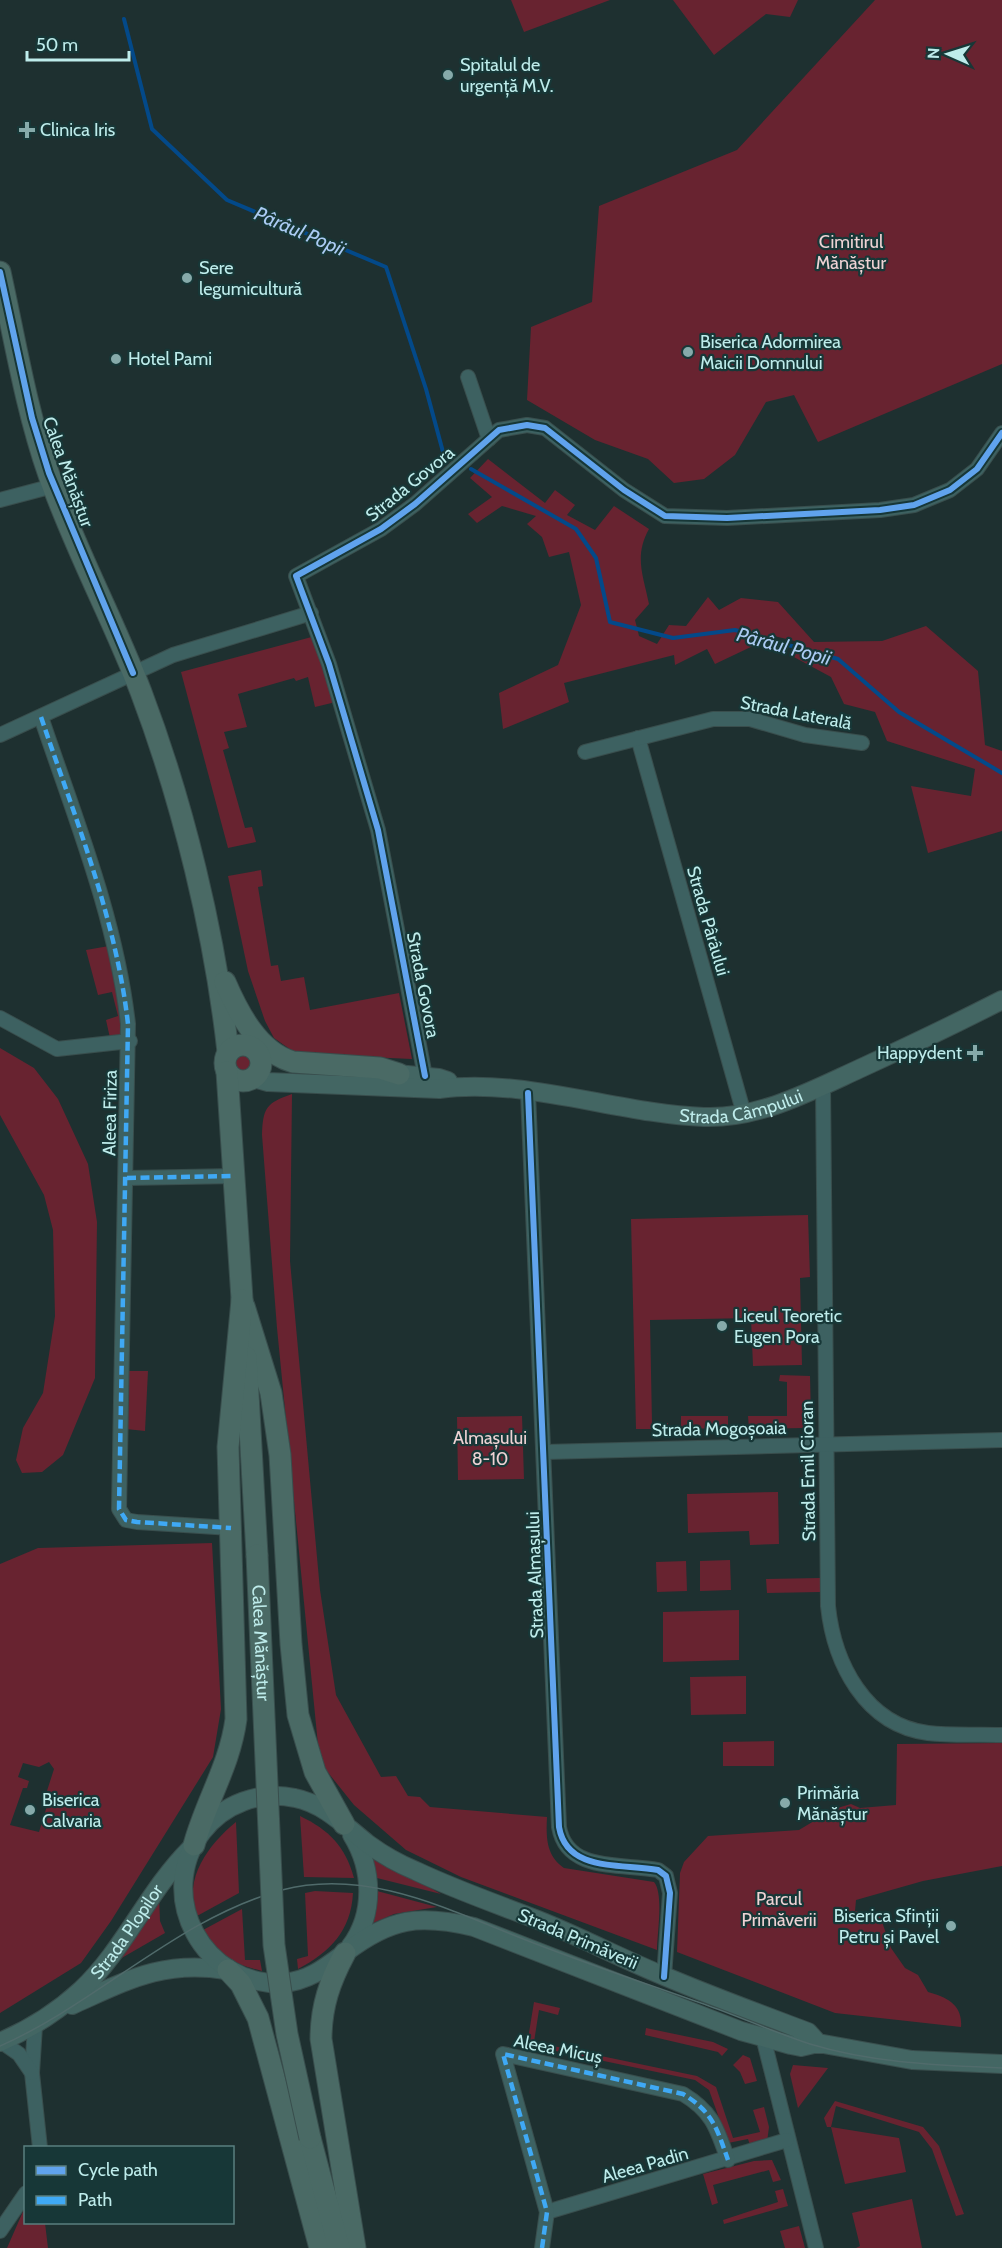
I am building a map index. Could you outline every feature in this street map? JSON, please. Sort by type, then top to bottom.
[{"type":"main road","name":"Calea Mănăștur","points":[[0,272],[32,418],[53,486],[133,673],[159,743],[217,966],[235,1016],[256,1050],[261,1066],[251,1079],[239,1107],[234,1161]]},
{"type":"main road","name":"Calea Mănăștur","points":[[217,966],[234,1161],[257,1555],[274,1945],[286,2034],[309,2138],[339,2248]]},
{"type":"main road","points":[[217,966],[247,1022],[261,1042],[280,1058],[292,1062],[380,1068],[399,1074]]},
{"type":"main road","points":[[217,966],[222,1091],[234,1161]]},
{"type":"main road","name":"Strada Câmpului","points":[[251,1079],[268,1082],[439,1089],[461,1086],[528,1092],[678,1115],[706,1117],[744,1114],[823,1086],[934,1035],[1002,1000]]},
{"type":"main road","points":[[251,1079],[237,1080],[227,1062],[242,1044],[256,1050]]},
{"type":"main road","name":"Strada Câmpului","points":[[256,1050],[275,1065],[292,1069],[425,1076],[439,1078],[461,1086]]},
{"type":"main road","points":[[194,1845],[210,1795],[230,1754],[236,1719],[230,1414],[242,1300]]},
{"type":"main road","points":[[242,1300],[271,1393],[280,1455],[291,1644],[298,1715],[311,1763],[344,1824]]},
{"type":"main road","name":"Strada Primăverii","points":[[818,2043],[808,2032],[664,1977],[540,1921],[453,1889],[405,1866],[370,1845],[326,1810],[307,1801],[263,1796],[242,1802],[223,1812],[211,1822],[194,1845],[186,1864],[183,1883],[184,1903],[189,1923],[204,1948],[228,1970],[251,1979],[284,1983],[306,1978],[327,1968],[374,1932],[397,1922],[425,1919],[459,1923],[763,2037],[801,2047],[818,2043],[912,2060],[1002,2064]]},
{"type":"main road","name":"Strada Primăverii","points":[[344,1824],[358,1845],[369,1880],[366,1915],[345,1953]]},
{"type":"main road","name":"Strada Plopilor","points":[[1,2042],[35,2026],[54,2013],[95,1974],[160,1881],[194,1845]]},
{"type":"main road","points":[[345,1953],[327,1987],[321,2022],[321,2039],[355,2248]]},
{"type":"main road","name":"Strada Plopilor","points":[[54,2013],[135,1976],[153,1971],[197,1966],[228,1970]]},
{"type":"main road","points":[[228,1970],[241,1984],[258,2018],[320,2248]]},
{"type":"street","points":[[468,377],[489,439]]},
{"type":"street","name":"Strada Govora","points":[[425,1076],[378,830],[329,664],[296,576],[381,529],[415,504],[499,429],[507,427],[527,425],[545,428],[652,510],[665,516],[681,518],[727,518],[880,510],[914,505],[950,490],[977,469],[1002,433]]},
{"type":"street","points":[[0,501],[53,486]]},
{"type":"street","points":[[0,735],[173,655],[311,613]]},
{"type":"street","name":"Aleea Firiza","points":[[41,717],[102,898],[123,980],[130,1041],[117,1496],[119,1509],[126,1520],[231,1528]]},
{"type":"street","name":"Strada Laterală","points":[[585,752],[696,722],[731,718],[750,719],[805,735],[862,743]]},
{"type":"street","name":"Strada Pârâului","points":[[638,738],[744,1114]]},
{"type":"street","points":[[0,1018],[37,1037],[45,1045],[57,1049],[130,1041]]},
{"type":"street","name":"Strada Emil Cioran","points":[[823,1086],[825,1444],[831,1628],[837,1651],[862,1697],[882,1714],[913,1730],[928,1733],[1002,1735]]},
{"type":"street","name":"Strada Almașului","points":[[528,1092],[545,1452],[559,1827],[564,1844],[573,1855],[650,1869],[666,1876],[670,1893],[664,1977]]},
{"type":"street","points":[[127,1178],[234,1161]]},
{"type":"street","name":"Strada Mogoșoaia","points":[[545,1452],[1002,1440]]},
{"type":"street","points":[[35,2026],[32,2073],[39,2146]]},
{"type":"street","points":[[763,2037],[787,2140],[816,2248]]},
{"type":"street","points":[[1,2042],[19,2054],[32,2073]]},
{"type":"street","name":"Aleea Micuș","points":[[547,2212],[503,2054],[683,2094],[701,2104],[714,2121],[728,2160]]},
{"type":"street","name":"Aleea Padin","points":[[547,2212],[728,2160],[787,2140]]},
{"type":"street","points":[[0,2231],[24,2196]]},
{"type":"street","points":[[542,2248],[547,2212]]},
{"type":"green space","points":[[511,0],[610,0],[524,32]]},
{"type":"green space","points":[[673,0],[798,0],[790,17],[766,14],[714,55]]},
{"type":"green space","name":"Cimitirul Mănăștur","points":[[875,0],[1002,0],[1002,364],[818,442],[794,395],[766,402],[735,455],[704,479],[674,483],[648,459],[595,440],[527,400],[531,327],[592,302],[599,206],[737,150]]},
{"type":"green space","points":[[488,459],[545,503],[555,490],[575,505],[567,515],[595,530],[614,506],[649,529],[642,548],[641,566],[649,604],[635,620],[639,636],[657,644],[669,625],[686,626],[708,597],[719,610],[741,598],[778,602],[814,642],[882,641],[926,626],[978,671],[985,745],[1002,751],[1002,831],[928,853],[911,786],[971,796],[975,769],[887,741],[875,712],[844,704],[831,677],[792,656],[795,641],[774,636],[715,664],[707,649],[675,665],[674,655],[564,683],[569,702],[503,729],[499,693],[558,665],[581,605],[569,552],[549,557],[542,537],[527,524],[536,516],[502,506],[477,523],[468,514],[492,497],[470,478]]},
{"type":"green space","points":[[319,635],[340,701],[315,707],[308,677],[296,681],[294,678],[238,694],[247,727],[224,732],[229,748],[223,750],[245,828],[252,827],[256,842],[228,848],[181,672]]},
{"type":"green space","points":[[261,870],[263,886],[258,887],[271,966],[278,965],[281,981],[304,977],[310,1010],[399,993],[412,1059],[302,1054],[294,1052],[274,1038],[265,1021],[248,971],[228,876]]},
{"type":"green space","points":[[109,946],[127,1034],[110,1038],[106,1020],[118,1016],[112,992],[98,995],[86,950]]},
{"type":"green space","points":[[0,1048],[34,1068],[58,1099],[88,1164],[97,1222],[95,1378],[63,1455],[42,1472],[22,1473],[16,1460],[23,1428],[43,1393],[55,1316],[53,1230],[44,1195],[0,1115]]},
{"type":"green space","points":[[244,1048],[254,1052],[258,1062],[254,1072],[244,1076],[234,1072],[230,1062],[234,1052]]},
{"type":"green space","points":[[292,1094],[290,1261],[320,1590],[336,1695],[381,1777],[396,1776],[408,1796],[420,1797],[430,1807],[547,1817],[547,1839],[550,1852],[564,1868],[654,1882],[659,1895],[657,1950],[461,1877],[406,1850],[354,1805],[326,1770],[319,1755],[277,1328],[262,1135],[263,1118],[268,1108],[276,1100]]},
{"type":"green space","points":[[808,1215],[810,1277],[800,1278],[802,1365],[753,1366],[751,1318],[650,1320],[652,1423],[668,1423],[668,1429],[636,1429],[631,1219]]},
{"type":"green space","points":[[128,1371],[148,1371],[145,1431],[126,1429]]},
{"type":"green space","points":[[780,1375],[810,1376],[811,1418],[803,1428],[749,1429],[748,1416],[787,1416],[787,1382],[779,1381]]},
{"type":"green space","name":"Almașului 8-10","points":[[522,1416],[524,1479],[458,1480],[457,1417]]},
{"type":"green space","points":[[681,1416],[728,1416],[728,1429],[681,1428]]},
{"type":"green space","points":[[778,1492],[779,1544],[750,1545],[749,1531],[688,1533],[687,1494]]},
{"type":"green space","points":[[212,1543],[221,1709],[213,1757],[111,1921],[81,1963],[0,2013],[0,1564],[38,1548]],"holes":[[[49,1762],[54,1769],[46,1794],[50,1796],[39,1832],[10,1825],[23,1788],[27,1788],[29,1781],[18,1777],[23,1763],[39,1767]]]},
{"type":"green space","points":[[730,1560],[731,1590],[700,1591],[700,1561]]},
{"type":"green space","points":[[686,1561],[687,1591],[657,1592],[656,1562]]},
{"type":"green space","points":[[820,1578],[820,1592],[767,1593],[766,1579]]},
{"type":"green space","points":[[739,1610],[739,1660],[663,1662],[663,1612]]},
{"type":"green space","points":[[746,1676],[746,1714],[691,1715],[690,1677]]},
{"type":"green space","points":[[774,1741],[774,1766],[723,1766],[723,1742]]},
{"type":"green space","name":"Parcul Primăverii","points":[[1002,1743],[1002,1866],[923,1881],[856,1900],[855,1911],[880,1916],[891,1948],[905,1968],[918,1975],[928,1992],[952,2003],[959,2013],[961,2027],[835,2013],[677,1952],[680,1873],[684,1862],[708,1836],[799,1830],[834,1809],[851,1804],[860,1808],[896,1805],[897,1744]]},
{"type":"green space","points":[[300,1816],[327,1833],[341,1848],[354,1878],[304,1877]]},
{"type":"green space","points":[[236,1822],[239,1893],[197,1916],[193,1902],[193,1889],[201,1863],[216,1841]]},
{"type":"green space","points":[[374,1856],[441,1894],[373,1877]]},
{"type":"green space","points":[[315,1891],[353,1893],[351,1906],[348,1919],[337,1939],[320,1955],[298,1969],[297,1959],[308,1956],[305,1893]]},
{"type":"green space","points":[[377,1891],[437,1907],[394,1914],[373,1923]]},
{"type":"green space","points":[[159,1895],[160,1921],[165,1933],[113,1963]]},
{"type":"green space","points":[[242,1909],[245,1960],[260,1960],[262,1971],[228,1958],[203,1930]]},
{"type":"green space","points":[[534,2002],[560,2008],[558,2015],[539,2010],[534,2042],[697,2076],[716,2087],[733,2138],[760,2132],[753,2110],[764,2107],[769,2127],[767,2142],[751,2148],[748,2139],[728,2143],[709,2090],[695,2080],[527,2045]]},
{"type":"green space","points":[[646,2028],[713,2042],[728,2049],[722,2056],[718,2052],[645,2035]]},
{"type":"green space","points":[[743,2055],[750,2058],[757,2081],[745,2084],[740,2072],[733,2065]]},
{"type":"green space","points":[[793,2065],[828,2068],[798,2108],[790,2074]]},
{"type":"green space","points":[[835,2101],[923,2127],[939,2146],[964,2214],[956,2216],[932,2149],[919,2132],[836,2106],[831,2127],[827,2127],[824,2118]]},
{"type":"green space","points":[[831,2127],[899,2138],[906,2172],[845,2184]]},
{"type":"green space","points":[[772,2160],[781,2180],[773,2182],[769,2170],[713,2185],[718,2203],[712,2205],[703,2174],[754,2161]]},
{"type":"green space","points":[[783,2189],[788,2206],[724,2224],[723,2220],[778,2202],[775,2191]]},
{"type":"green space","points":[[912,2199],[922,2248],[856,2248],[860,2246],[852,2213]]},
{"type":"green space","points":[[24,2209],[24,2224],[45,2224],[48,2248],[7,2248]]},
{"type":"green space","points":[[799,2226],[805,2248],[785,2248],[780,2231]]},
{"type":"waterway","name":"Pârâul Popii","points":[[124,19],[152,129],[227,200],[386,267],[426,389],[443,452],[452,457]]},
{"type":"waterway","name":"Pârâul Popii","points":[[471,469],[576,529],[596,558],[610,622],[673,638],[735,630],[838,659],[899,712],[1002,773]]},
{"type":"tram line","points":[[0,2046],[71,2007],[173,1940],[244,1903],[282,1890],[314,1884],[347,1884],[378,1888],[441,1906],[553,1950],[810,2044],[881,2059],[1002,2068]]},
{"type":"marked path","points":[[41,717],[104,907],[114,946],[128,1024],[119,1509],[126,1520],[137,1522],[231,1528]]},
{"type":"marked path","points":[[127,1178],[235,1176]]},
{"type":"marked path","points":[[542,2248],[547,2212],[503,2054],[683,2094],[701,2108],[713,2122],[728,2160]]},
{"type":"cycle path","points":[[0,272],[32,418],[49,473],[133,673]]},
{"type":"cycle path","points":[[425,1076],[378,830],[329,664],[296,576],[381,529],[415,504],[499,430],[527,425],[545,428],[624,490],[665,516],[727,518],[880,510],[914,505],[950,490],[977,469],[1002,433]]},
{"type":"cycle path","points":[[528,1093],[559,1827],[564,1842],[584,1859],[598,1863],[658,1870],[666,1876],[670,1893],[664,1977]]},
{"type":"place","name":"Spitalul de urgență M.V.","points":[[448,75]]},
{"type":"place","name":"Clinica Iris","points":[[27,130]]},
{"type":"place","name":"Sere legumicultură","points":[[187,278]]},
{"type":"place","name":"Biserica Adormirea Maicii Domnului","points":[[688,352]]},
{"type":"place","name":"Hotel Pami","points":[[116,359]]},
{"type":"place","name":"Happydent","points":[[975,1053]]},
{"type":"place","name":"Liceul Teoretic Eugen Pora","points":[[722,1326]]},
{"type":"place","name":"Primăria Mănăștur","points":[[785,1803]]},
{"type":"place","name":"Biserica Calvaria","points":[[30,1810]]},
{"type":"place","name":"Biserica Sfinții Petru și Pavel","points":[[951,1926]]}]
